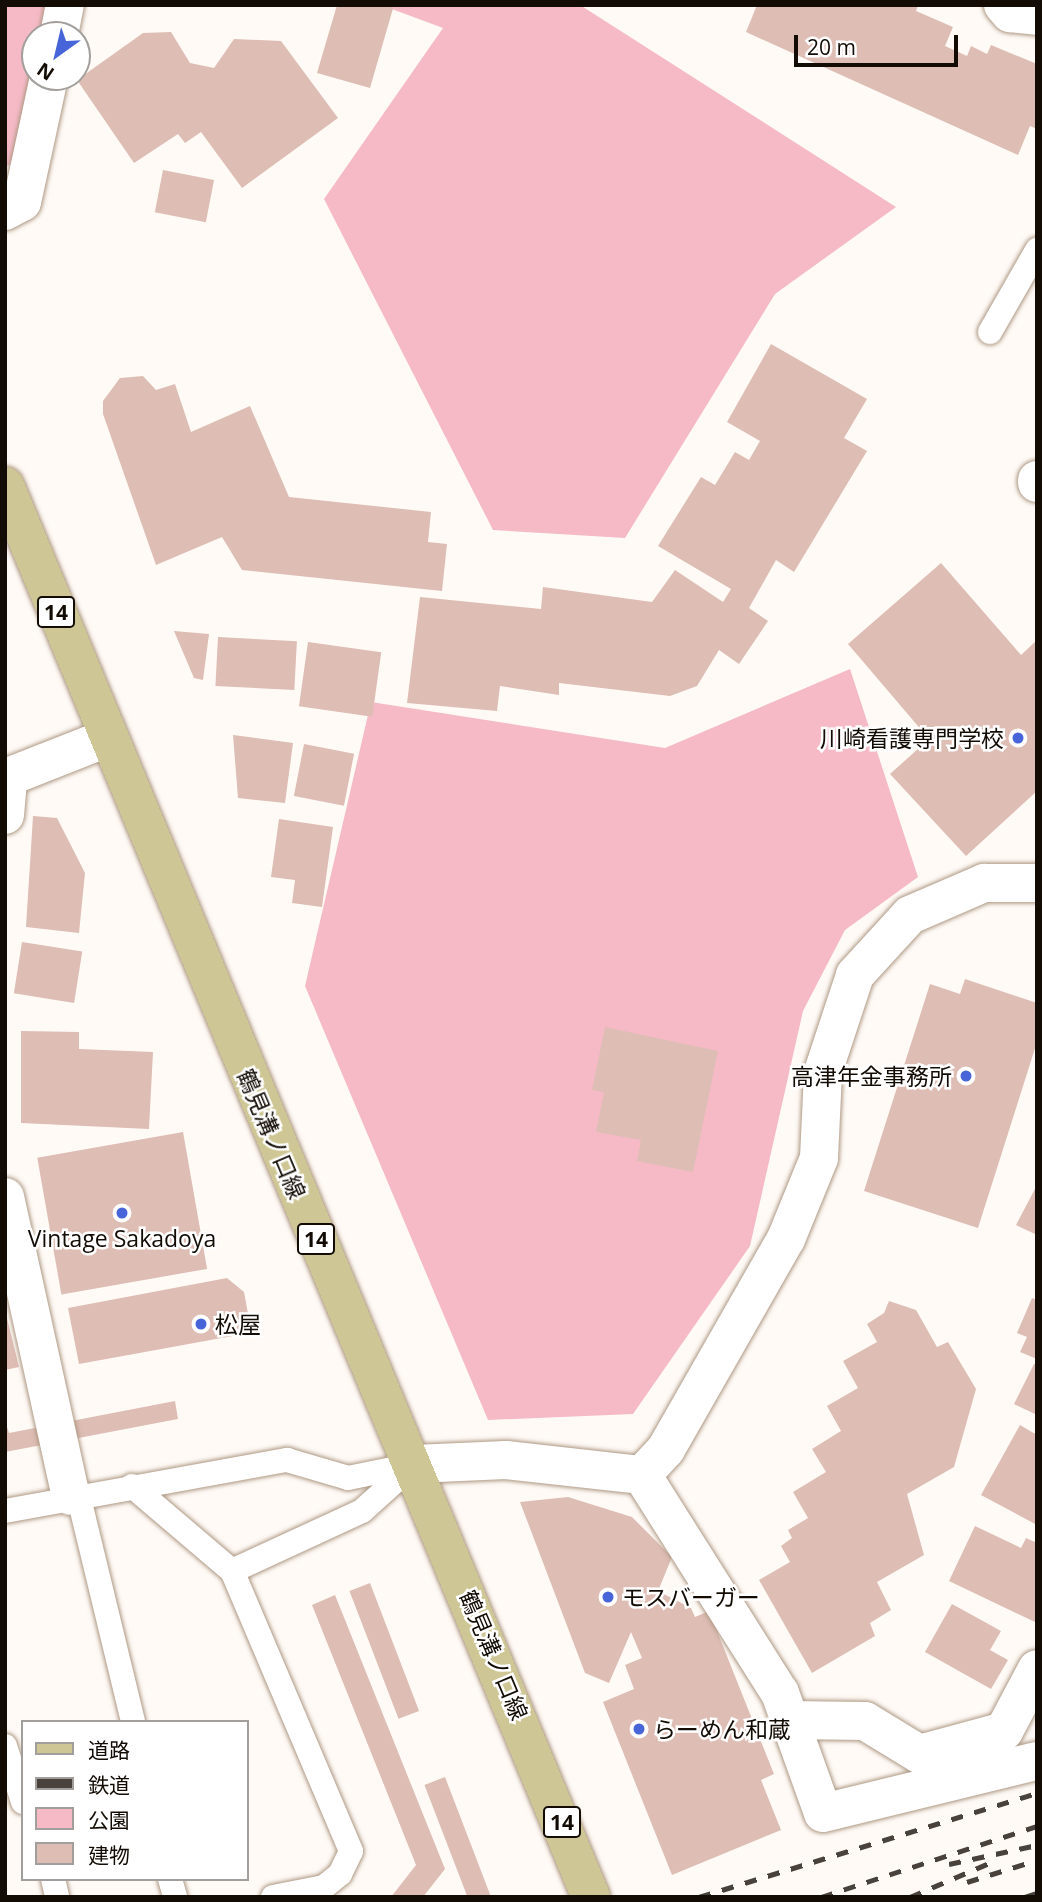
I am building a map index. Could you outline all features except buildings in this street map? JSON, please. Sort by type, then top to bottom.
[{"type":"main road","name":"鶴見溝ノ口線","points":[[5,486],[107,738],[414,1464],[591,1897]]},
{"type":"street","points":[[1003,5],[1010,13],[1037,16]]},
{"type":"street","points":[[5,211],[22,202],[46,91]]},
{"type":"street","points":[[5,815],[8,777],[107,738]]},
{"type":"street","points":[[642,1475],[666,1449],[786,1239],[819,1158],[823,1072],[855,975],[910,915],[984,883],[1037,883]]},
{"type":"street","points":[[5,1197],[75,1495]]},
{"type":"street","points":[[414,1464],[506,1460],[642,1475]]},
{"type":"street","points":[[642,1475],[780,1693],[823,1813],[1037,1760]]},
{"type":"street","points":[[789,1720],[865,1721],[919,1754],[1004,1731],[1037,1669]]},
{"type":"lane","points":[[990,332],[1037,250]]},
{"type":"lane","points":[[5,1511],[75,1495],[287,1460],[348,1478],[414,1464]]},
{"type":"lane","points":[[232,1572],[362,1511],[414,1464]]},
{"type":"lane","points":[[132,1486],[232,1572],[351,1852],[340,1874],[324,1887],[273,1897]]},
{"type":"lane","points":[[75,1495],[132,1720]]},
{"type":"lane","points":[[5,1746],[21,1796]]},
{"type":"green space","points":[[5,5],[48,5],[45,21],[21,21],[21,91],[28,91],[20,163],[5,166]]},
{"type":"green space","points":[[381,5],[580,5],[896,207],[775,294],[625,538],[493,530],[324,199],[443,28]]},
{"type":"green space","points":[[850,669],[918,877],[845,930],[803,1011],[750,1246],[633,1414],[488,1420],[305,986],[371,702],[665,748]]},
{"type":"railway","points":[[699,1897],[1037,1793]]},
{"type":"railway","points":[[821,1897],[1037,1826]]},
{"type":"railway","points":[[949,1864],[1037,1845]]},
{"type":"railway","points":[[967,1882],[1037,1860]]},
{"type":"railway","points":[[910,1897],[994,1861]]},
{"type":"railway","points":[[1025,1897],[1037,1893]]},
{"type":"place","name":"川崎看護専門学校","points":[[1018,738]]},
{"type":"place","name":"高津年金事務所","points":[[966,1076]]},
{"type":"place","name":"Vintage Sakadoya","points":[[122,1213]]},
{"type":"place","name":"松屋","points":[[201,1324]]},
{"type":"place","name":"モスバーガー","points":[[608,1597]]},
{"type":"place","name":"らーめん和蔵","points":[[639,1729]]}]
